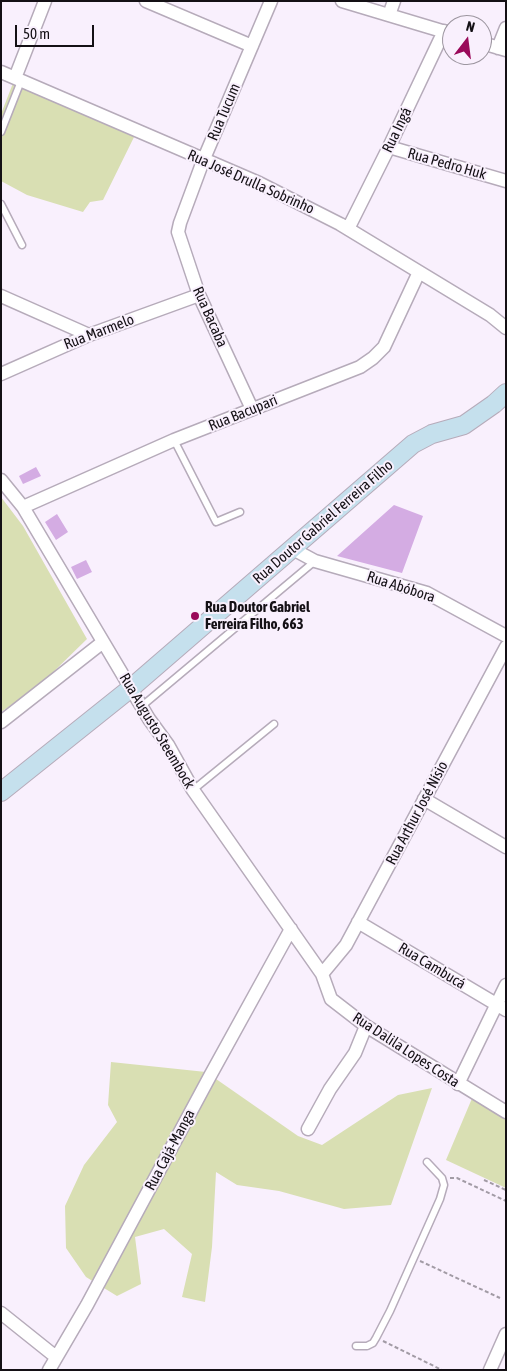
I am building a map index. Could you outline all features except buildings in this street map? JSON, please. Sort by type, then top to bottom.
[{"type":"main road","name":"Rua Doutor Gabriel Ferreira Filho","points":[[1,792],[131,688],[413,444],[432,434],[464,425],[500,398],[506,384]]},
{"type":"street","points":[[18,79],[45,1]]},
{"type":"street","points":[[146,1],[252,46]]},
{"type":"street","name":"Rua Tucum","points":[[180,223],[203,160],[271,1]]},
{"type":"street","points":[[342,1],[442,31]]},
{"type":"street","points":[[389,15],[394,1]]},
{"type":"street","points":[[502,49],[506,28]]},
{"type":"street","name":"Rua Ingá","points":[[348,229],[442,45]]},
{"type":"street","name":"Rua José Drulla Sobrinho","points":[[1,72],[259,183],[348,229],[490,314],[506,328]]},
{"type":"street","name":"Rua Pedro Huk","points":[[389,147],[506,181]]},
{"type":"street","name":"Rua Bacaba","points":[[180,223],[178,232],[199,295],[252,409]]},
{"type":"street","name":"Rua Bacupari","points":[[23,507],[174,440],[360,367],[384,347],[419,272]]},
{"type":"street","name":"Rua Marmelo","points":[[1,374],[90,335],[199,295]]},
{"type":"street","points":[[1,296],[90,335]]},
{"type":"street","name":"Rua José Drulla Sobrinho","points":[[490,314],[506,316]]},
{"type":"street","name":"Rua Augusto Steembock","points":[[1,480],[23,507],[102,642],[149,719],[168,745],[193,790],[322,974]]},
{"type":"street","name":"Rua Abóbora","points":[[291,548],[315,561],[427,593],[506,636]]},
{"type":"street","points":[[1,722],[102,642]]},
{"type":"street","name":"Rua Arthur José Nísio","points":[[322,974],[346,945],[506,647]]},
{"type":"street","points":[[424,799],[506,846]]},
{"type":"street","name":"Rua Cambucá","points":[[358,922],[501,1007]]},
{"type":"street","name":"Rua Cajá-Manga","points":[[49,1370],[87,1305],[291,929]]},
{"type":"street","name":"Rua Dalila Lopes Costa","points":[[322,974],[331,999],[366,1026],[506,1112]]},
{"type":"street","points":[[458,1084],[501,1007],[506,985]]},
{"type":"street","points":[[308,1129],[330,1089],[355,1053],[366,1026]]},
{"type":"street","points":[[1,1313],[56,1357]]},
{"type":"street","points":[[490,1370],[506,1334]]},
{"type":"lane","points":[[1,132],[18,79]]},
{"type":"lane","points":[[1,204],[22,245]]},
{"type":"lane","points":[[174,440],[216,522],[240,512]]},
{"type":"lane","points":[[142,706],[315,561]]},
{"type":"lane","points":[[193,790],[274,724]]},
{"type":"lane","points":[[356,1346],[367,1346],[373,1343],[376,1338],[440,1199],[444,1185],[442,1178],[427,1162]]},
{"type":"path","points":[[442,1178],[457,1178],[506,1201]]},
{"type":"path","points":[[484,1180],[506,1190]]},
{"type":"path","points":[[413,1258],[500,1298]]},
{"type":"path","points":[[376,1338],[442,1370]]},
{"type":"green space","points":[[15,78],[137,131],[103,200],[90,202],[83,212],[27,195],[1,181],[1,114]]},
{"type":"green space","points":[[1,497],[23,526],[87,639],[40,685],[1,712]]},
{"type":"green space","points":[[111,1062],[206,1072],[298,1136],[322,1145],[398,1095],[432,1088],[391,1205],[344,1209],[279,1191],[237,1185],[216,1172],[212,1247],[205,1302],[182,1297],[192,1254],[164,1229],[135,1237],[141,1284],[117,1296],[86,1277],[66,1248],[65,1206],[84,1165],[117,1122],[108,1105]]},
{"type":"green space","points":[[473,1096],[506,1118],[506,1188],[446,1160]]},
{"type":"place","name":"Rua Doutor Gabriel Ferreira Filho, 663","points":[[195,616]]}]
